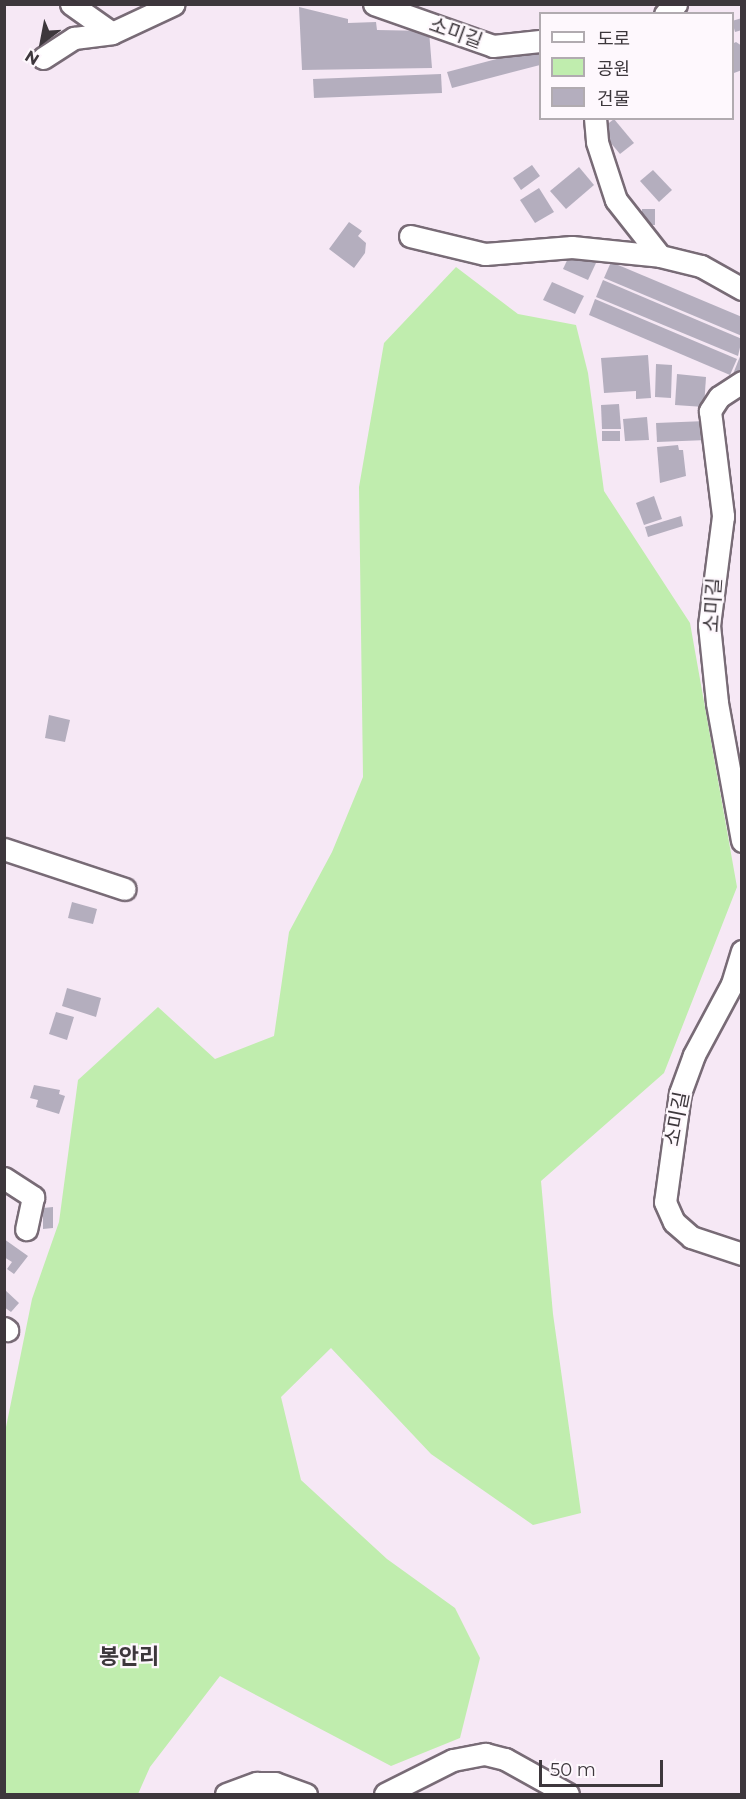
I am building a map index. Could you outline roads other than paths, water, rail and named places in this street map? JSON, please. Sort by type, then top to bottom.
[{"type":"street","points":[[71,4],[112,33]]},
{"type":"street","points":[[43,58],[74,38],[112,33],[174,4]]},
{"type":"street","name":"소미길","points":[[374,4],[493,46],[539,41]]},
{"type":"street","points":[[595,120],[602,162],[616,200],[660,256]]},
{"type":"street","points":[[410,236],[485,254],[572,247],[660,256],[701,266],[741,289]]},
{"type":"street","name":"소미길","points":[[741,382],[719,397],[710,411],[723,516],[709,625],[717,703],[741,841]]},
{"type":"street","points":[[4,849],[125,889]]},
{"type":"street","name":"소미길","points":[[741,951],[732,984],[694,1055],[680,1093],[665,1202],[674,1222],[691,1237],[741,1254]]},
{"type":"street","points":[[4,1178],[33,1197],[26,1229]]},
{"type":"street","points":[[385,1794],[453,1760],[485,1754],[505,1759],[568,1794]]},
{"type":"street","points":[[226,1794],[257,1783],[275,1783],[306,1794]]},
{"type":"district","name":"봉안리","points":[[129,1657]]}]
